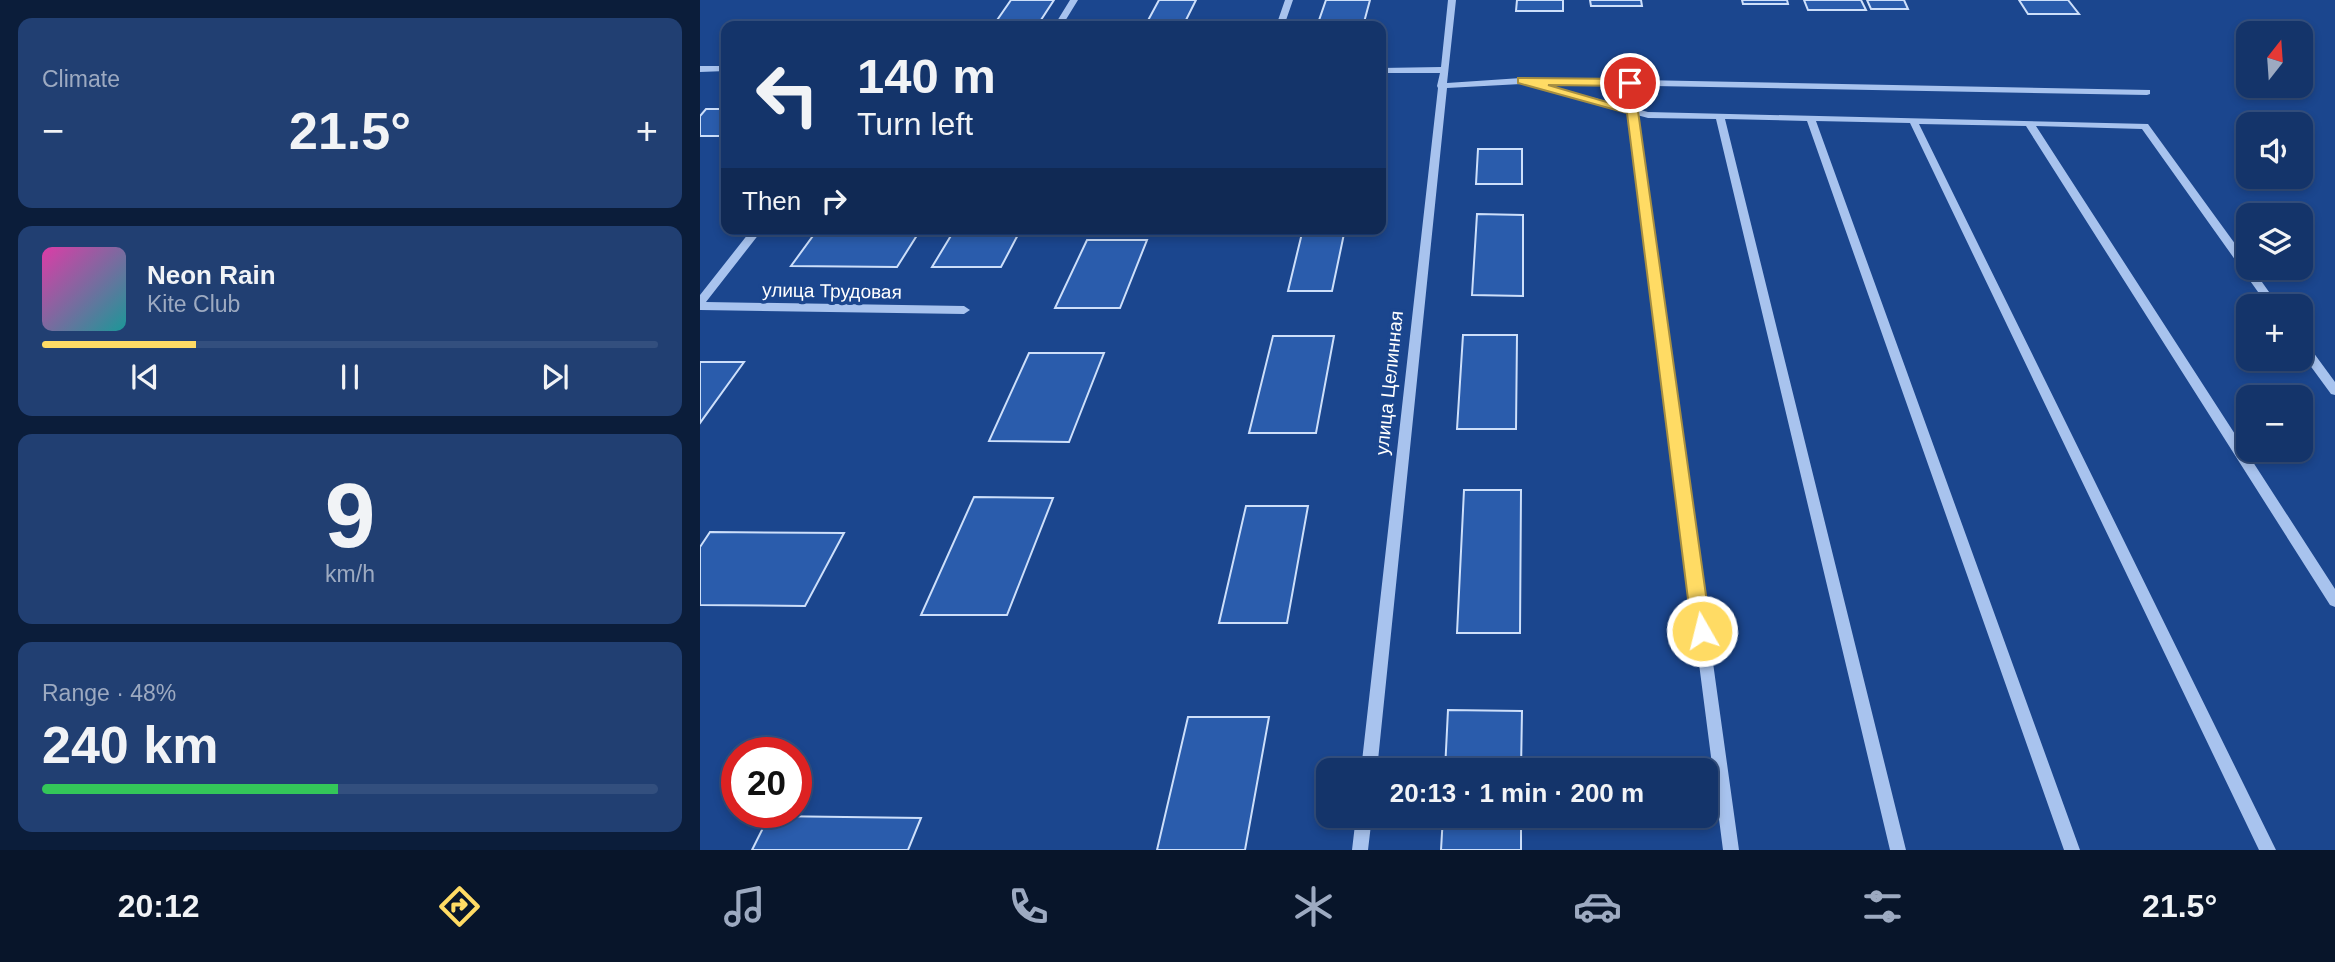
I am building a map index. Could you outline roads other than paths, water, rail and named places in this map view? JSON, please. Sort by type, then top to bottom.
[{"type":"street","points":[[1061,21],[1074,0]]},
{"type":"street","points":[[1282,21],[1289,0]]},
{"type":"street","name":"улица Целинная","points":[[1370,758],[1451,0]]},
{"type":"street","points":[[700,69],[721,69]]},
{"type":"street","points":[[1386,70],[1443,71]]},
{"type":"street","points":[[1441,86],[1521,81],[2147,92]]},
{"type":"street","points":[[1521,81],[1648,116],[2145,126],[2265,294]]},
{"type":"street","points":[[1632,111],[1731,850]]},
{"type":"street","points":[[1720,117],[1898,850]]},
{"type":"street","points":[[1811,119],[2072,850]]},
{"type":"street","points":[[1913,121],[2268,850]]},
{"type":"street","points":[[2029,123],[2335,601]]},
{"type":"street","points":[[700,304],[753,235]]},
{"type":"street","name":"улица Трудовая","points":[[700,304],[964,310]]},
{"type":"street","points":[[2313,361],[2335,391]]},
{"type":"street","points":[[1360,850],[1363,828]]}]
